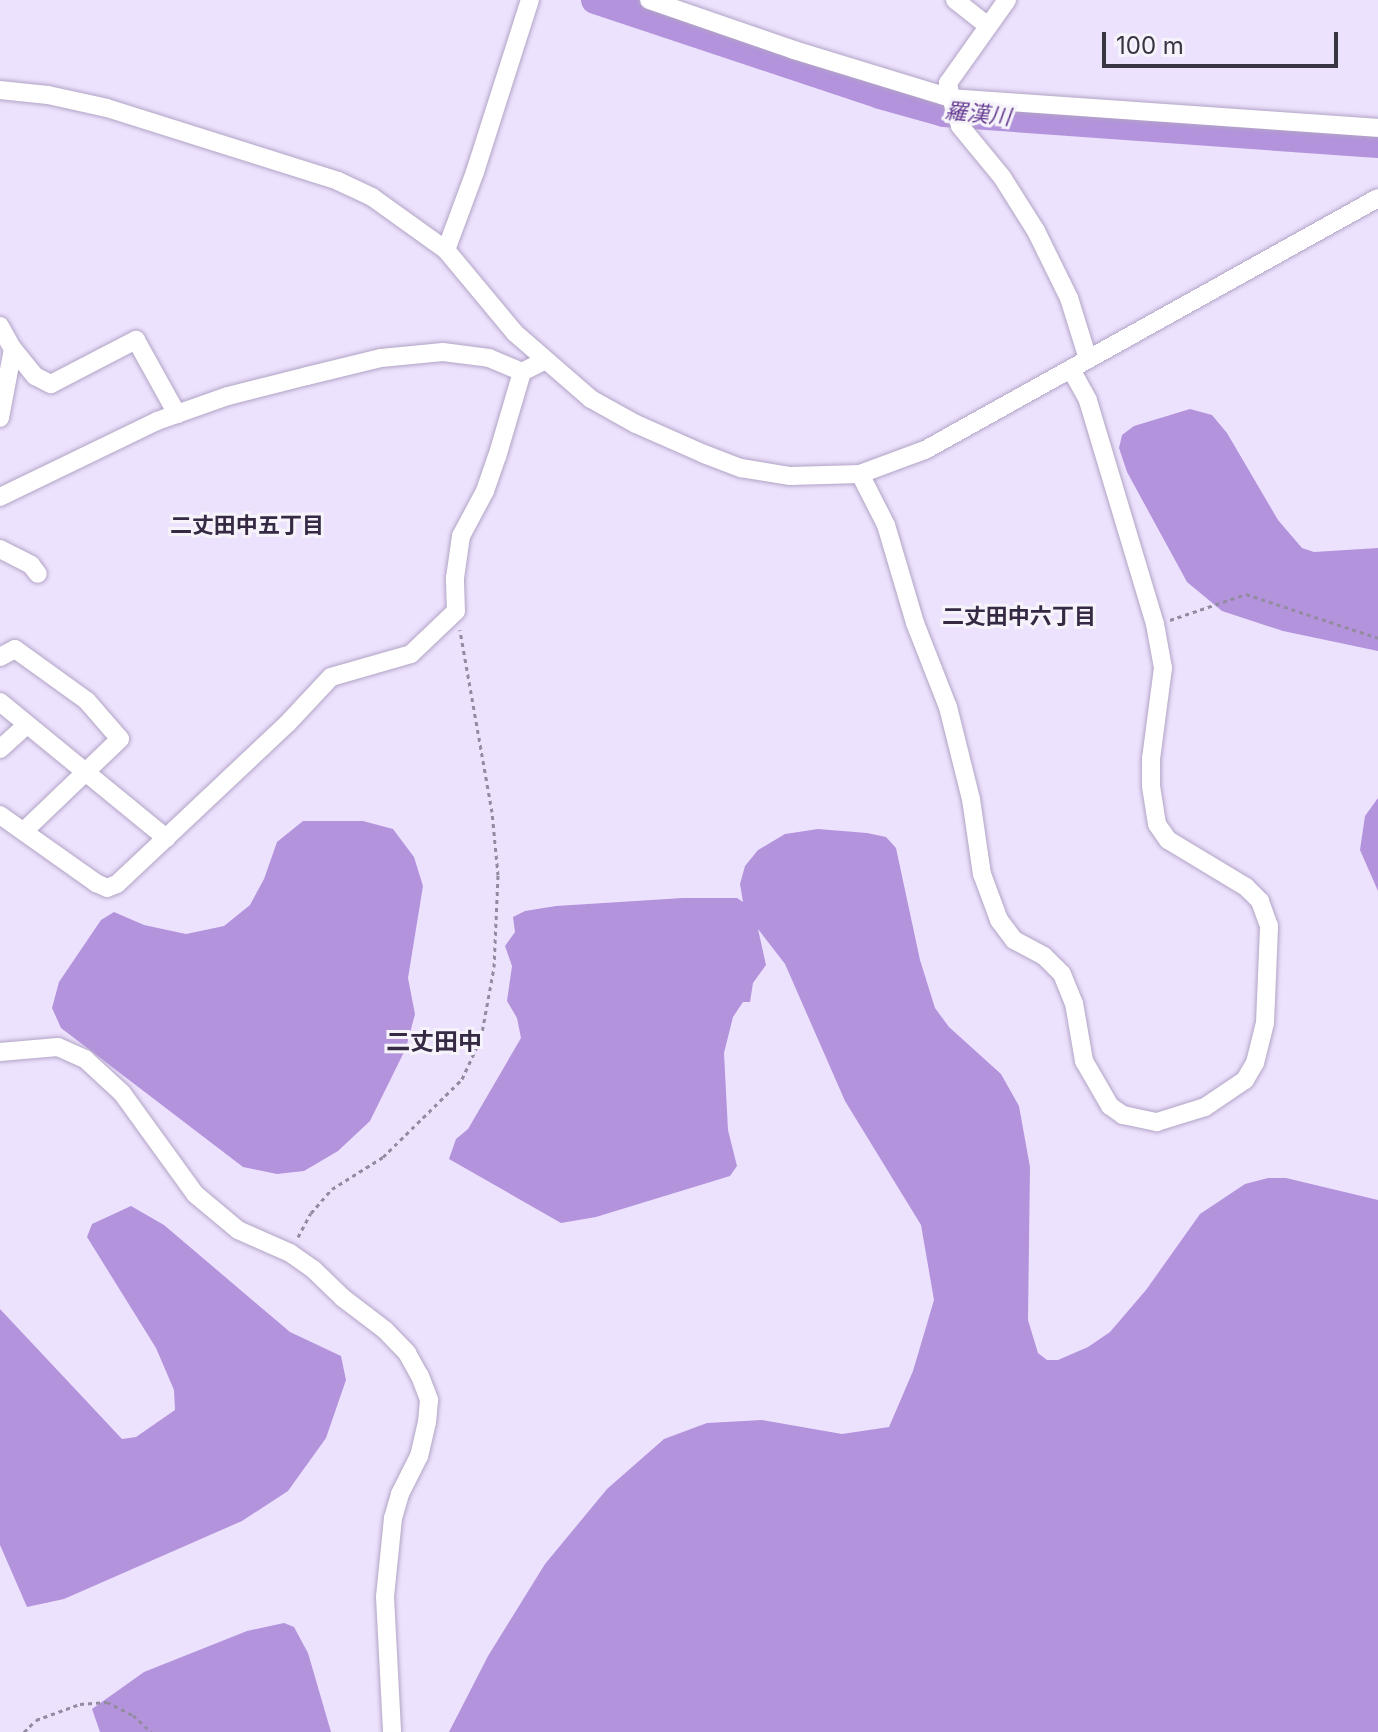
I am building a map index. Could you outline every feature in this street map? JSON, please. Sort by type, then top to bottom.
[{"type":"street","points":[[446,250],[475,172],[530,0]]},
{"type":"street","points":[[649,0],[794,50],[951,98],[1378,128]]},
{"type":"street","points":[[955,0],[988,26]]},
{"type":"street","points":[[1007,0],[948,83],[951,98],[960,126],[1002,177],[1036,231],[1069,298],[1088,359]]},
{"type":"street","points":[[0,90],[48,95],[107,108],[338,181],[407,219],[446,250],[515,333],[591,399],[636,424],[741,468],[818,477],[860,474],[925,450],[1378,198]]},
{"type":"street","points":[[0,326],[13,349],[35,376],[51,384],[136,340],[177,414]]},
{"type":"street","points":[[0,418],[13,349]]},
{"type":"street","points":[[0,492],[177,414],[266,386],[408,354],[467,354],[489,358],[522,372]]},
{"type":"street","points":[[0,815],[107,888],[117,884],[166,838],[287,724],[331,677],[411,654],[456,611],[455,578],[461,536],[493,468],[522,372],[544,361]]},
{"type":"street","points":[[860,474],[886,525],[915,623],[948,707],[971,799],[982,874],[999,920],[1014,940],[1044,956],[1062,974],[1074,1003],[1084,1061],[1099,1093],[1123,1115],[1157,1122],[1205,1107],[1245,1080],[1255,1063],[1265,1023],[1269,926],[1260,901],[1246,887],[1168,840],[1157,824],[1151,759],[1163,668],[1155,624],[1088,400],[1071,369]]},
{"type":"street","points":[[0,549],[31,565],[38,574]]},
{"type":"street","points":[[0,657],[15,649],[87,701],[120,739],[24,831]]},
{"type":"street","points":[[0,702],[166,838]]},
{"type":"street","points":[[0,749],[27,725]]},
{"type":"street","points":[[0,1052],[58,1047],[85,1059],[122,1093],[195,1194],[238,1230],[290,1253],[385,1330],[407,1353],[429,1400],[419,1456],[400,1494],[393,1518],[385,1645],[393,1708],[392,1732]]},
{"type":"path","points":[[1155,624],[1246,594],[1378,638]]},
{"type":"path","points":[[290,1253],[311,1213],[332,1189],[383,1157],[420,1124],[462,1079],[481,1038],[494,967],[498,875],[492,812],[456,611]]},
{"type":"path","points":[[24,1732],[36,1720],[80,1704],[107,1702],[133,1715],[151,1732]]},
{"type":"shaded area","points":[[1190,409],[1212,415],[1227,433],[1278,520],[1302,548],[1314,552],[1378,548],[1378,651],[1283,631],[1222,611],[1187,582],[1127,472],[1119,448],[1122,435],[1134,426]]},
{"type":"shaded area","points":[[1378,798],[1378,891],[1360,850],[1365,816]]},
{"type":"shaded area","points":[[303,821],[363,821],[393,829],[414,857],[423,886],[408,978],[415,1014],[406,1048],[370,1121],[338,1151],[304,1171],[277,1174],[243,1167],[61,1028],[52,1008],[59,982],[101,920],[114,912],[144,925],[186,934],[224,926],[250,905],[264,879],[277,842]]},
{"type":"shaded area","points":[[818,829],[886,837],[896,848],[920,960],[935,1008],[949,1027],[1001,1074],[1019,1106],[1030,1167],[1028,1320],[1038,1353],[1047,1360],[1058,1360],[1088,1347],[1110,1332],[1146,1290],[1200,1214],[1245,1184],[1268,1178],[1286,1178],[1378,1200],[1378,1732],[449,1732],[488,1656],[545,1564],[607,1489],[664,1439],[707,1423],[762,1420],[842,1434],[889,1427],[913,1371],[934,1300],[921,1225],[845,1101],[785,964],[758,929],[766,965],[753,983],[750,1002],[743,1002],[733,1017],[724,1053],[728,1130],[737,1166],[730,1176],[596,1217],[561,1223],[449,1159],[456,1139],[468,1129],[521,1038],[517,1018],[507,1001],[512,966],[505,946],[515,932],[513,917],[525,911],[556,906],[683,898],[737,898],[743,902],[740,884],[745,866],[758,850],[785,834]]},
{"type":"shaded area","points":[[131,1206],[164,1225],[290,1332],[341,1356],[346,1380],[326,1438],[288,1491],[242,1521],[64,1599],[27,1607],[0,1545],[0,1309],[122,1439],[136,1437],[175,1410],[174,1390],[156,1348],[87,1237],[92,1224]]},
{"type":"shaded area","points":[[284,1623],[294,1627],[308,1653],[331,1732],[100,1732],[92,1709],[144,1672],[247,1631]]},
{"type":"waterway","name":"羅漢川","points":[[595,0],[880,95],[944,113],[1378,144]]},
{"type":"district","name":"二丈田中五丁目","points":[[247,526]]},
{"type":"district","name":"二丈田中六丁目","points":[[1019,617]]},
{"type":"district","name":"二丈田中","points":[[434,1042]]}]
